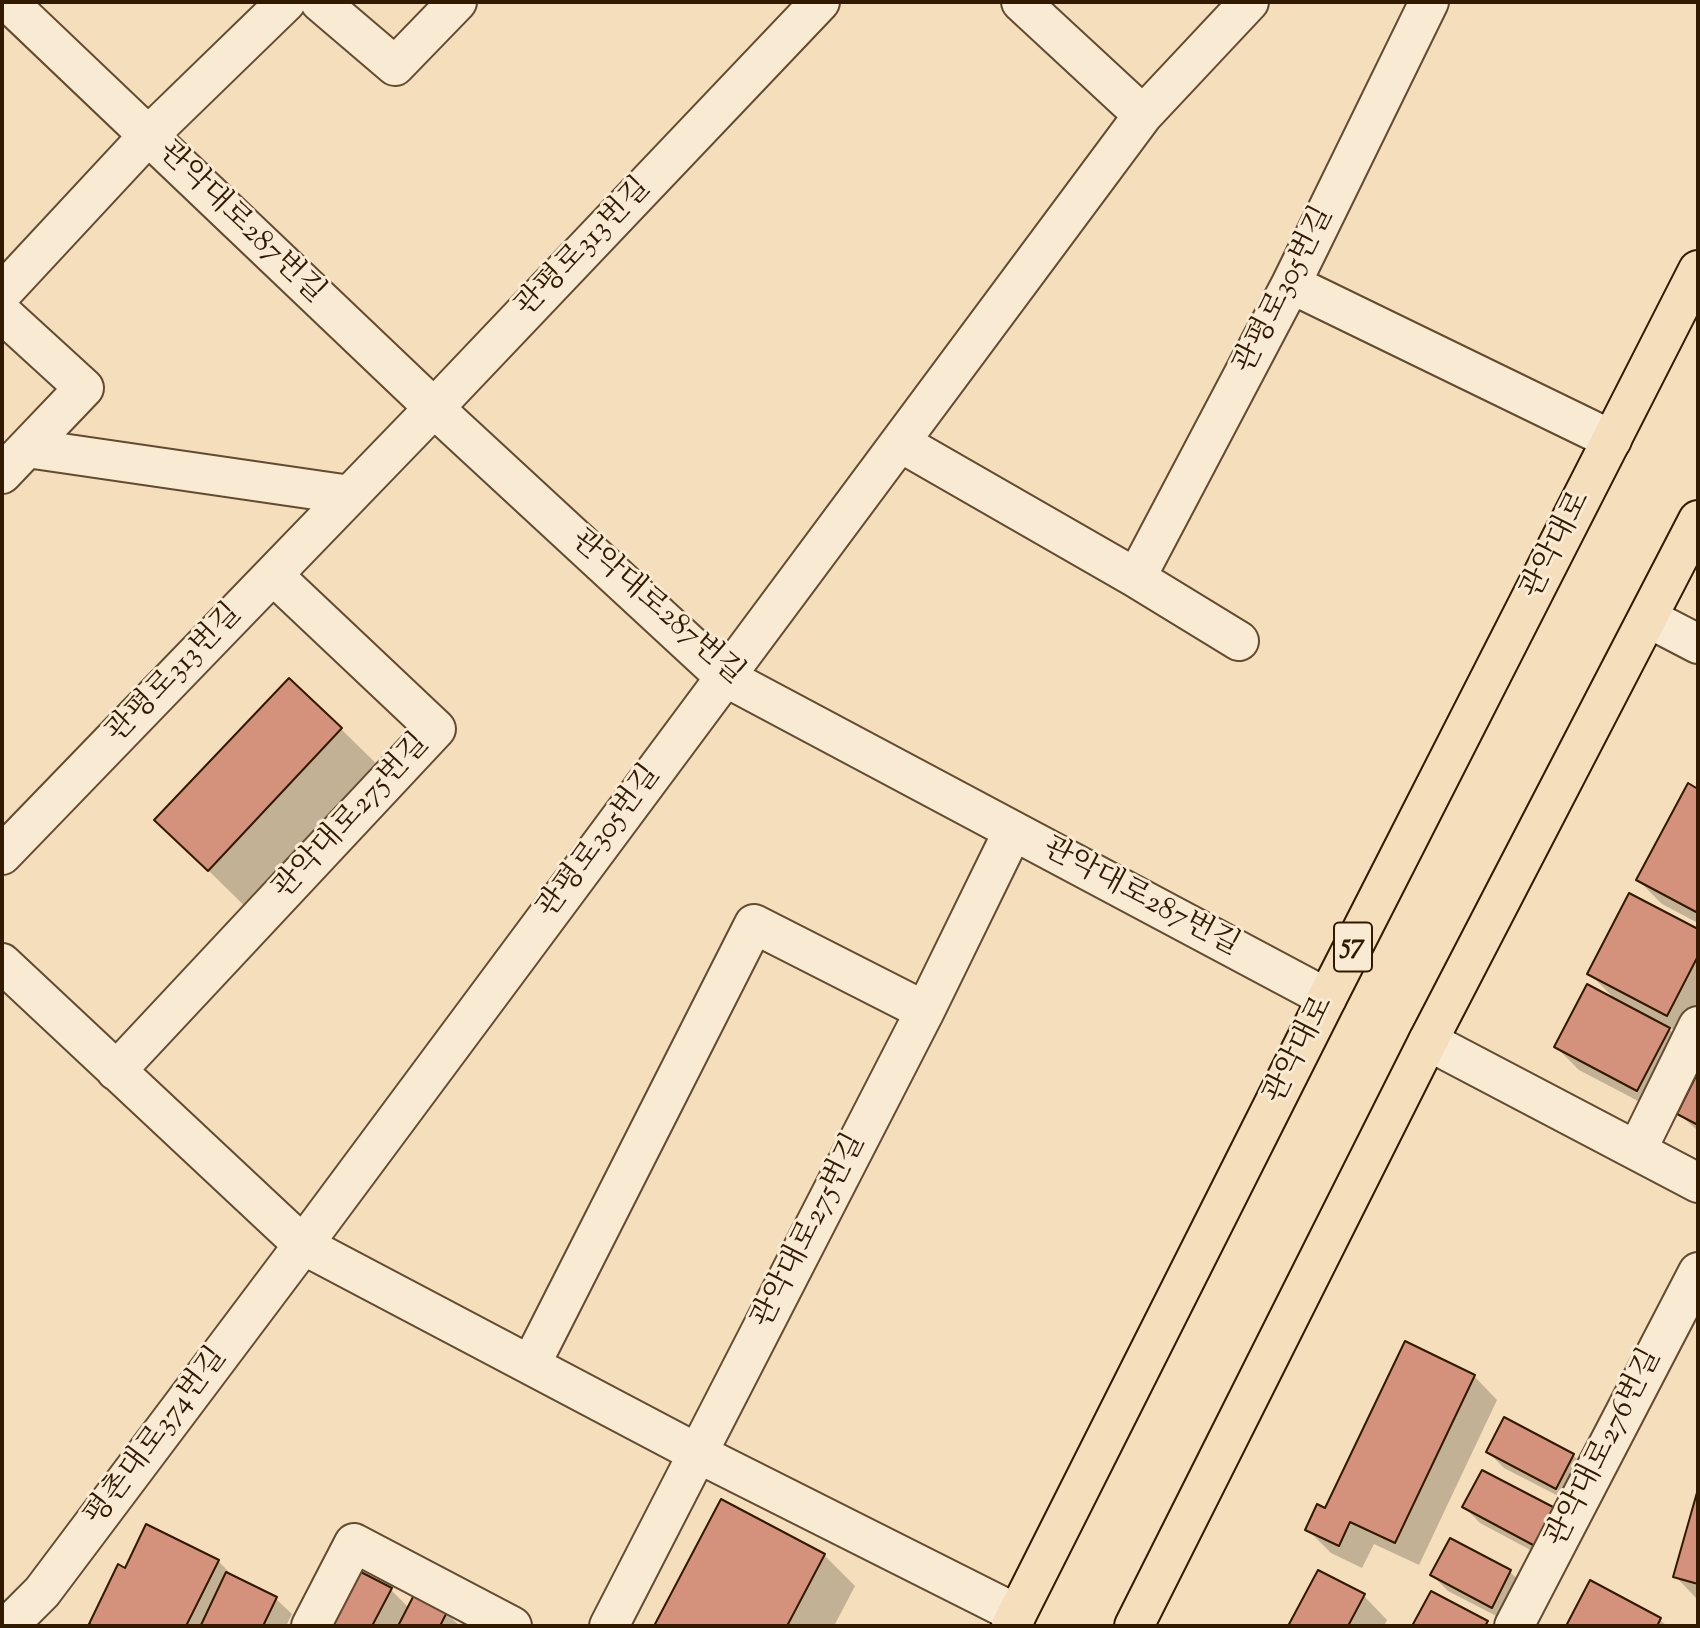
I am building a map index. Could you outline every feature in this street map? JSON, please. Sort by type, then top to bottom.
[{"type":"main road","name":"관악대로","points":[[1014,1620],[1698,270]]},
{"type":"main road","points":[[1134,1626],[1427,1041],[1698,520]]},
{"type":"street","name":"관악대로287번길","points":[[8,2],[434,408],[725,677],[1327,998]]},
{"type":"street","points":[[148,136],[286,2]]},
{"type":"street","points":[[320,2],[395,66],[457,2]]},
{"type":"street","name":"관평로313번길","points":[[2,855],[434,408],[820,2]]},
{"type":"street","points":[[1021,2],[1143,115]]},
{"type":"street","name":"관평로305번길","points":[[303,1245],[1143,115],[1248,2]]},
{"type":"street","name":"관평로305번길","points":[[1136,578],[1292,284],[1429,2]]},
{"type":"street","name":"관악대로287번길","points":[[2,293],[148,136]]},
{"type":"street","points":[[1292,284],[1612,440]]},
{"type":"street","points":[[2,313],[84,387],[14,461]]},
{"type":"street","points":[[901,443],[1136,578],[1239,641]]},
{"type":"street","points":[[14,461],[350,495]]},
{"type":"street","name":"관악대로275번길","points":[[116,1071],[436,729],[273,575]]},
{"type":"street","points":[[1648,618],[1698,644]]},
{"type":"street","name":"관악대로275번길","points":[[609,1626],[925,1011],[1013,831]]},
{"type":"street","points":[[531,1364],[754,924],[925,1011]]},
{"type":"street","points":[[2,963],[303,1245],[1014,1620]]},
{"type":"street","points":[[1637,1150],[1698,1026]]},
{"type":"street","points":[[1427,1041],[1698,1182]]},
{"type":"street","name":"평촌대로374번길","points":[[8,1626],[42,1592],[303,1245]]},
{"type":"street","name":"관악대로276번길","points":[[1514,1626],[1698,1272]]},
{"type":"street","points":[[311,1626],[354,1543],[512,1626]]},
{"type":"building","points":[[289,678],[342,728],[208,871],[154,820]]},
{"type":"building","points":[[1688,783],[1698,789],[1698,913],[1636,880]]},
{"type":"building","points":[[1629,893],[1698,929],[1698,956],[1667,1016],[1587,974]]},
{"type":"building","points":[[1587,984],[1670,1028],[1637,1091],[1554,1047]]},
{"type":"building","points":[[1698,1072],[1698,1125],[1677,1114]]},
{"type":"building","points":[[1405,1341],[1475,1375],[1395,1543],[1350,1522],[1339,1546],[1305,1530],[1317,1504],[1325,1508]]},
{"type":"building","points":[[1504,1417],[1574,1454],[1556,1489],[1486,1452]]},
{"type":"building","points":[[1482,1470],[1555,1508],[1535,1546],[1462,1507]]},
{"type":"building","points":[[1698,1489],[1698,1584],[1673,1577]]},
{"type":"building","points":[[721,1499],[825,1554],[787,1626],[654,1626]]},
{"type":"building","points":[[146,1524],[219,1560],[186,1626],[89,1624],[118,1564],[125,1568]]},
{"type":"building","points":[[1450,1538],[1511,1570],[1492,1608],[1430,1575]]},
{"type":"building","points":[[1318,1570],[1365,1594],[1348,1626],[1288,1626]]},
{"type":"building","points":[[359,1571],[392,1588],[372,1626],[331,1626]]},
{"type":"building","points":[[226,1572],[277,1597],[263,1626],[201,1625]]},
{"type":"building","points":[[1590,1580],[1661,1618],[1657,1626],[1566,1626]]},
{"type":"building","points":[[1431,1591],[1488,1621],[1485,1626],[1412,1626]]},
{"type":"building","points":[[414,1595],[447,1612],[440,1626],[398,1626]]}]
